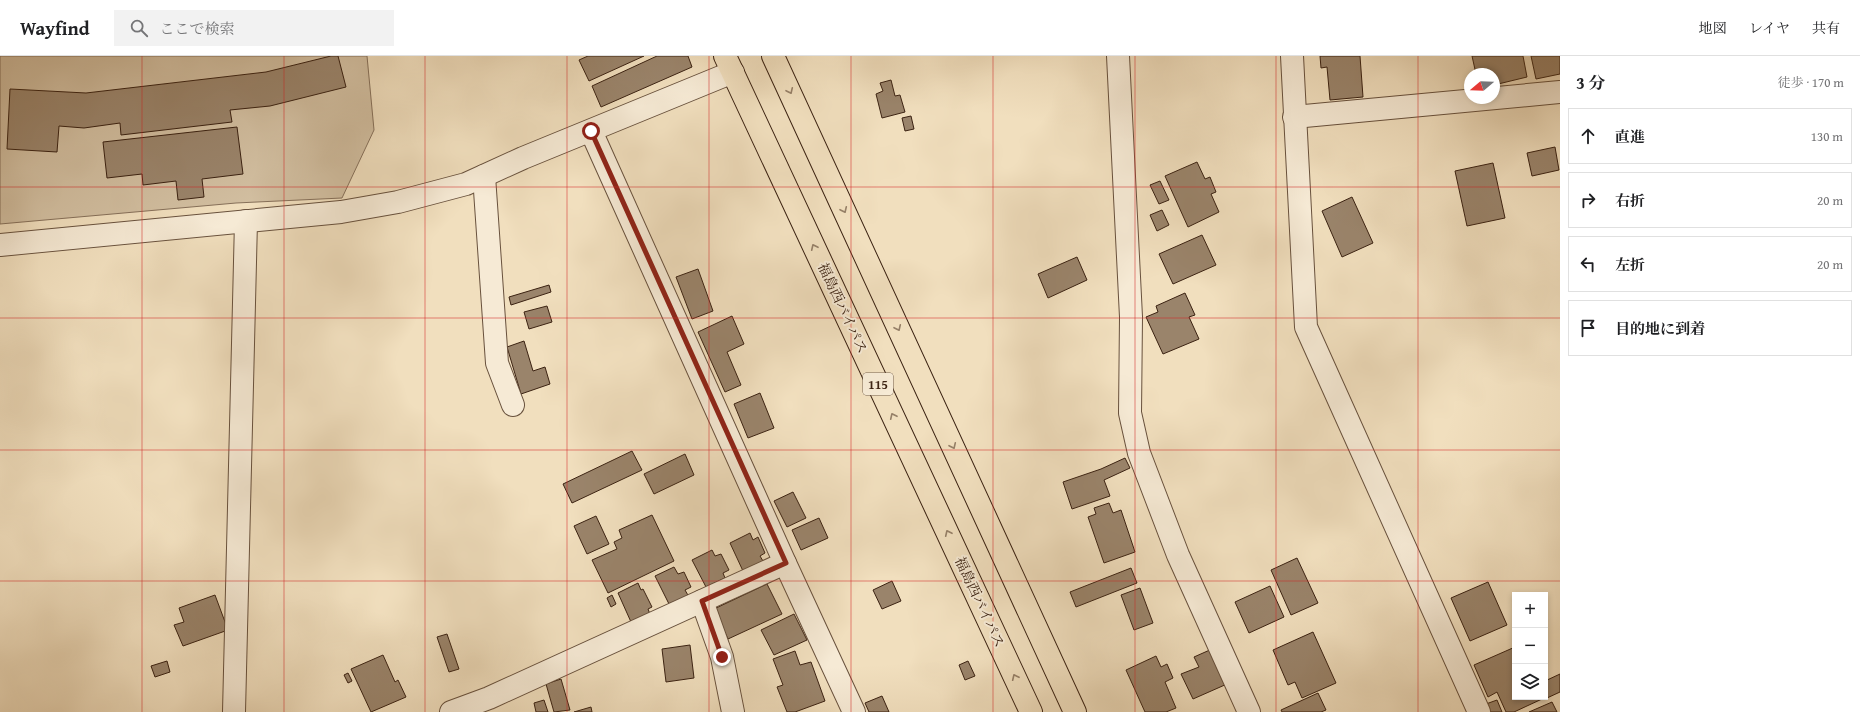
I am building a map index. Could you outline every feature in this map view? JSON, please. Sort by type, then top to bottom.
[{"type":"highway","points":[[773,56],[1075,712]]},
{"type":"highway","name":"福島西バイパス","points":[[729,64],[1031,712]]},
{"type":"street","points":[[1118,56],[1131,317],[1130,413],[1139,453],[1178,555],[1250,712]]},
{"type":"street","points":[[1292,56],[1306,327],[1479,712]]},
{"type":"street","points":[[0,245],[341,212],[398,202],[466,184],[591,131],[729,64]]},
{"type":"street","points":[[1294,117],[1560,92]]},
{"type":"street","points":[[591,131],[854,712]]},
{"type":"street","points":[[484,176],[497,363],[513,405]]},
{"type":"street","points":[[234,712],[246,221]]},
{"type":"street","points":[[451,712],[489,698],[786,563]]},
{"type":"street","points":[[702,601],[722,657],[733,712]]},
{"type":"shaded area","points":[[0,56],[367,56],[374,130],[342,198],[236,203],[0,224]]},
{"type":"building","points":[[331,56],[338,56],[346,87],[270,106],[230,110],[232,122],[121,135],[120,123],[84,128],[59,126],[57,152],[7,149],[10,89],[86,93],[266,72]]},
{"type":"building","points":[[588,56],[644,56],[589,81],[579,60]]},
{"type":"building","points":[[657,56],[688,56],[692,67],[601,107],[592,86]]},
{"type":"building","points":[[1320,56],[1360,56],[1363,97],[1330,100],[1327,67],[1321,68]]},
{"type":"building","points":[[1472,56],[1523,56],[1527,77],[1500,84],[1500,68],[1475,68]]},
{"type":"building","points":[[1531,56],[1560,56],[1560,74],[1536,79]]},
{"type":"building","points":[[891,80],[895,96],[900,95],[905,112],[882,118],[876,94],[883,91],[880,83]]},
{"type":"building","points":[[911,116],[914,129],[905,131],[902,118]]},
{"type":"building","points":[[237,127],[243,174],[202,179],[204,197],[178,200],[176,181],[143,185],[142,174],[107,178],[103,142]]},
{"type":"building","points":[[1555,147],[1559,170],[1532,176],[1527,153]]},
{"type":"building","points":[[1197,162],[1205,179],[1210,177],[1216,192],[1211,194],[1219,212],[1188,227],[1165,176]]},
{"type":"building","points":[[1493,163],[1505,218],[1467,226],[1455,171]]},
{"type":"building","points":[[1160,181],[1169,200],[1159,204],[1150,185]]},
{"type":"building","points":[[1352,197],[1373,243],[1342,257],[1322,211]]},
{"type":"building","points":[[1162,210],[1169,225],[1157,231],[1150,215]]},
{"type":"building","points":[[1202,235],[1216,265],[1173,284],[1159,254]]},
{"type":"building","points":[[1077,257],[1087,280],[1048,298],[1038,274]]},
{"type":"building","points":[[698,269],[713,311],[692,319],[676,277]]},
{"type":"building","points":[[549,285],[551,292],[511,305],[509,297]]},
{"type":"building","points":[[1185,293],[1195,315],[1189,317],[1199,339],[1163,354],[1146,317],[1158,312],[1156,306]]},
{"type":"building","points":[[547,306],[552,322],[529,329],[524,312]]},
{"type":"building","points":[[732,316],[744,344],[727,352],[741,385],[725,392],[698,332]]},
{"type":"building","points":[[524,341],[533,371],[545,367],[550,384],[521,394],[507,347]]},
{"type":"building","points":[[760,393],[774,428],[748,438],[734,404]]},
{"type":"building","points":[[632,451],[642,470],[572,503],[563,484]]},
{"type":"building","points":[[685,454],[694,475],[654,494],[644,474]]},
{"type":"building","points":[[1125,458],[1130,468],[1104,480],[1110,496],[1072,509],[1063,482],[1101,469]]},
{"type":"building","points":[[793,492],[806,518],[787,527],[774,501]]},
{"type":"building","points":[[1109,503],[1113,513],[1121,510],[1135,552],[1104,563],[1088,517],[1096,514],[1094,508]]},
{"type":"building","points":[[652,515],[674,561],[608,593],[592,560],[617,549],[614,542],[622,538],[619,530]]},
{"type":"building","points":[[596,516],[609,544],[587,554],[574,526]]},
{"type":"building","points":[[819,518],[828,538],[801,550],[792,530]]},
{"type":"building","points":[[750,533],[753,540],[758,537],[765,553],[760,556],[763,561],[743,571],[730,543]]},
{"type":"building","points":[[712,550],[715,556],[721,554],[729,570],[723,573],[725,578],[706,587],[692,560]]},
{"type":"building","points":[[1297,558],[1318,603],[1291,615],[1271,570]]},
{"type":"building","points":[[674,567],[678,574],[684,572],[691,587],[685,590],[689,597],[670,606],[655,576]]},
{"type":"building","points":[[1131,568],[1137,583],[1076,607],[1070,592]]},
{"type":"building","points":[[892,581],[901,601],[882,609],[873,590]]},
{"type":"building","points":[[1488,582],[1507,625],[1470,641],[1451,598]]},
{"type":"building","points":[[638,583],[641,590],[643,589],[652,607],[648,609],[650,614],[631,622],[618,593]]},
{"type":"building","points":[[767,584],[782,614],[728,639],[714,609]]},
{"type":"building","points":[[1270,586],[1284,617],[1249,633],[1235,602]]},
{"type":"building","points":[[1140,588],[1153,623],[1134,630],[1121,595]]},
{"type":"building","points":[[215,595],[228,630],[183,646],[174,625],[184,622],[179,608]]},
{"type":"building","points":[[612,595],[616,604],[611,607],[607,598]]},
{"type":"building","points":[[794,614],[807,640],[774,655],[761,630]]},
{"type":"building","points":[[1313,632],[1336,683],[1302,698],[1295,682],[1288,685],[1273,650]]},
{"type":"building","points":[[447,634],[459,669],[449,672],[437,637]]},
{"type":"building","points":[[690,645],[694,678],[666,682],[662,649]]},
{"type":"building","points":[[1512,648],[1512,700],[1540,700],[1514,712],[1506,712],[1497,692],[1488,697],[1474,665]]},
{"type":"building","points":[[1212,649],[1227,684],[1193,699],[1181,674],[1199,667],[1194,657]]},
{"type":"building","points":[[795,651],[800,665],[811,662],[825,701],[795,712],[787,712],[777,687],[783,685],[773,659]]},
{"type":"building","points":[[383,655],[395,682],[398,680],[406,697],[371,712],[351,669]]},
{"type":"building","points":[[1156,656],[1161,667],[1167,664],[1173,678],[1165,682],[1176,708],[1166,712],[1145,712],[1126,670]]},
{"type":"building","points":[[167,661],[170,672],[155,677],[151,666]]},
{"type":"building","points":[[968,661],[975,676],[965,680],[959,665]]},
{"type":"building","points":[[348,673],[352,681],[348,683],[344,675]]},
{"type":"building","points":[[1560,674],[1560,692],[1548,698],[1548,680]]},
{"type":"building","points":[[561,679],[570,710],[554,712],[546,684]]},
{"type":"building","points":[[1318,693],[1326,710],[1321,712],[1282,712],[1281,710]]},
{"type":"building","points":[[882,696],[889,712],[869,712],[865,703]]},
{"type":"building","points":[[544,700],[548,712],[536,712],[534,703]]},
{"type":"building","points":[[1497,700],[1502,712],[1489,712],[1486,704]]},
{"type":"building","points":[[1552,702],[1557,712],[1529,712]]},
{"type":"building","points":[[591,707],[592,712],[574,712]]},
{"type":"route","points":[[591,131],[786,563],[702,601],[722,657]]}]
